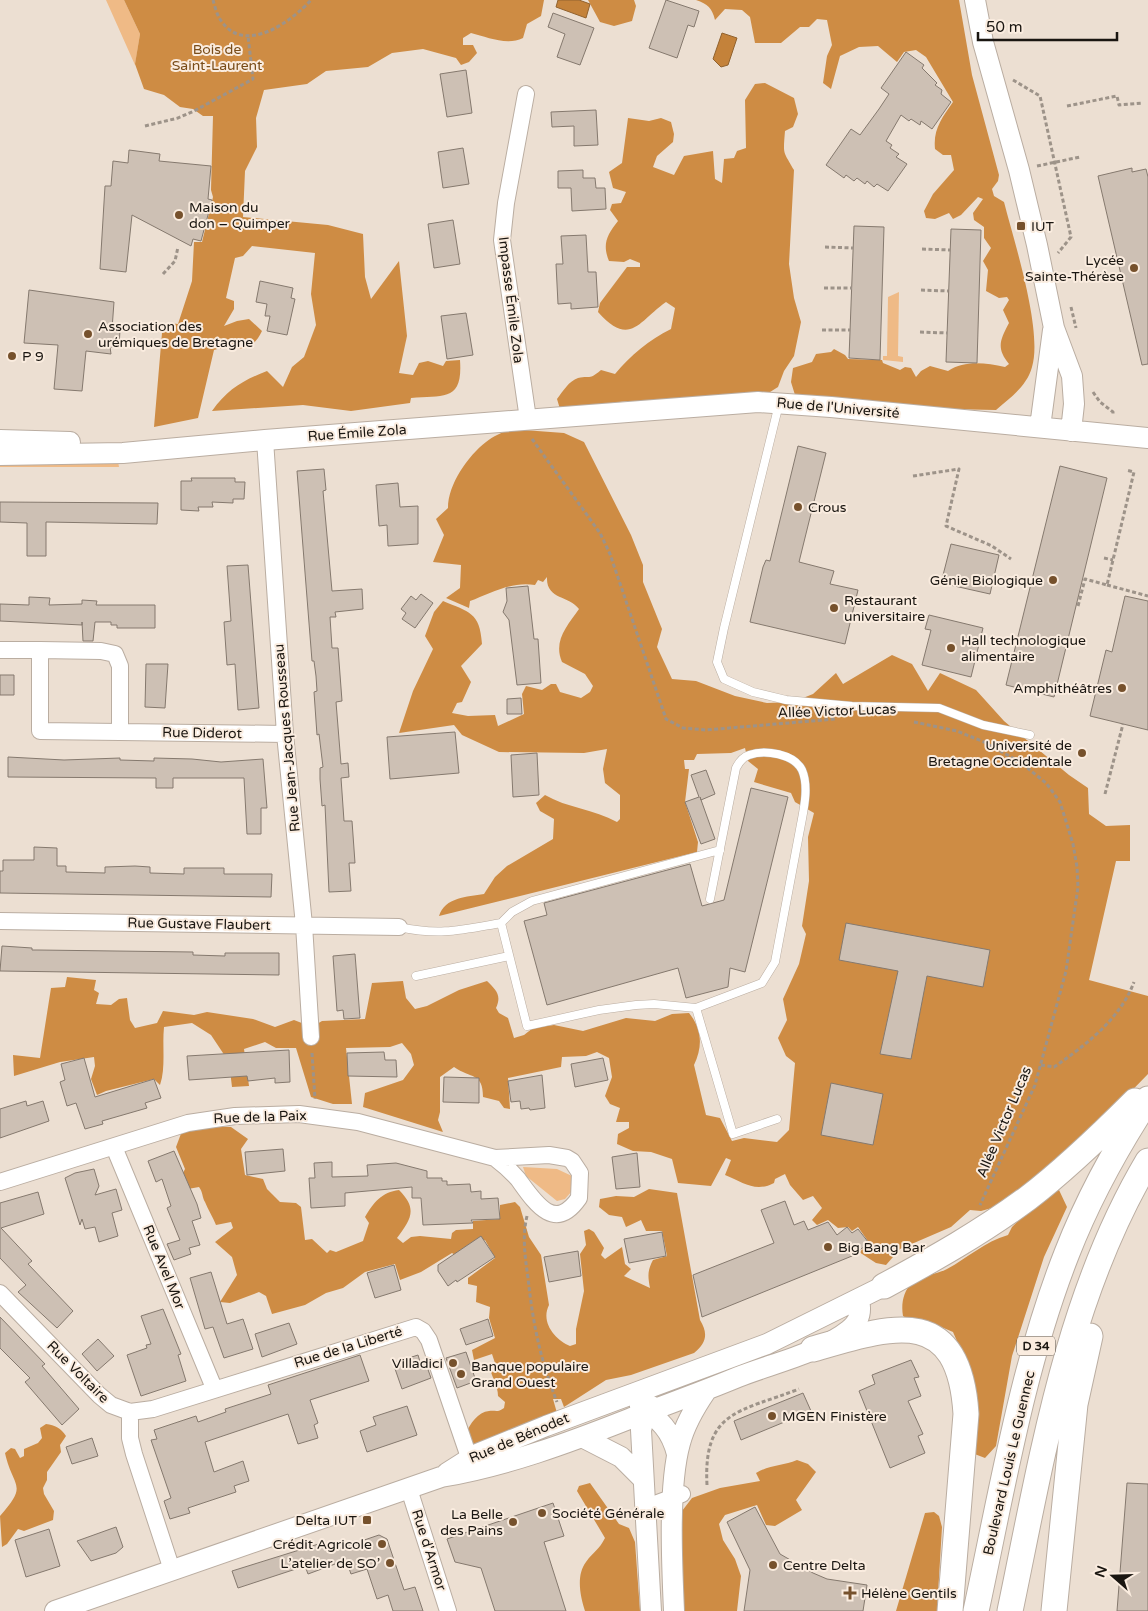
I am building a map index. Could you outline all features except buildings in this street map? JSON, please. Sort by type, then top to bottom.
[{"type":"main road","points":[[884,1286],[973,1236],[1029,1197],[1074,1160],[1148,1089]]},
{"type":"main road","name":"Boulevard Louis Le Guennec","points":[[976,1611],[1028,1374],[1052,1295],[1092,1197],[1116,1151],[1148,1099]]},
{"type":"main road","name":"D 34","points":[[1010,1611],[1048,1432],[1077,1323],[1112,1232],[1148,1161]]},
{"type":"main road","points":[[1054,1611],[1070,1451],[1082,1367],[1090,1336],[1112,1272],[1148,1194]]},
{"type":"main road","points":[[813,1349],[866,1334],[893,1330],[910,1330],[932,1337],[953,1356],[964,1391],[966,1414],[950,1611]]},
{"type":"street","points":[[975,0],[985,51],[1019,170],[1054,328],[1074,386],[1071,431]]},
{"type":"street","points":[[989,0],[1006,97],[1011,143]]},
{"type":"street","name":"Impasse Émile Zola","points":[[526,94],[506,203],[502,240],[528,419]]},
{"type":"street","points":[[1040,427],[1054,328]]},
{"type":"street","name":"Rue de l'Université","points":[[528,419],[734,403],[779,403],[1148,438]]},
{"type":"street","name":"Rue Émile Zola","points":[[0,455],[123,453],[186,446],[528,419]]},
{"type":"street","name":"Rue Émile Zola","points":[[0,440],[145,441],[186,446]]},
{"type":"street","name":"Rue Jean-Jacques Rousseau","points":[[265,440],[285,734],[304,925],[311,1037]]},
{"type":"street","points":[[0,650],[101,651],[114,654],[120,666],[120,732]]},
{"type":"street","name":"Rue Diderot","points":[[40,650],[40,732],[285,734]]},
{"type":"street","name":"Rue Gustave Flaubert","points":[[0,921],[398,927]]},
{"type":"street","name":"Rue de la Paix","points":[[0,1182],[173,1127],[212,1118],[299,1114],[358,1122],[495,1158],[558,1155],[572,1161],[577,1166],[582,1182],[579,1198],[570,1208],[553,1214],[542,1210],[511,1171],[495,1158]]},
{"type":"street","name":"Rue Avel Mor","points":[[114,1147],[214,1388]]},
{"type":"street","name":"Rue de Bénodet","points":[[55,1611],[437,1479],[599,1405],[668,1382],[767,1344],[884,1286]]},
{"type":"street","name":"Rue Voltaire","points":[[0,1293],[99,1395],[111,1405],[130,1412]]},
{"type":"street","points":[[813,1349],[848,1331],[858,1322],[861,1309],[859,1300]]},
{"type":"street","name":"Rue de la Liberté","points":[[130,1412],[153,1409],[214,1388],[416,1327],[423,1331],[429,1340],[472,1464]]},
{"type":"street","name":"Rue de Bénodet","points":[[472,1464],[582,1437],[813,1349]]},
{"type":"street","points":[[651,1611],[641,1430],[642,1423],[648,1412],[668,1382]]},
{"type":"street","points":[[677,1454],[686,1427],[706,1391]]},
{"type":"street","points":[[626,1397],[667,1428],[677,1454],[678,1496],[674,1611]]},
{"type":"street","points":[[130,1412],[130,1438],[134,1454],[172,1570]]},
{"type":"street","points":[[582,1437],[621,1457],[643,1479]]},
{"type":"street","name":"Rue d'Armor","points":[[409,1489],[448,1611]]},
{"type":"street","points":[[644,1508],[678,1496]]},
{"type":"lane","points":[[779,403],[724,628],[718,662],[724,679],[753,692],[786,700],[836,705],[939,708],[983,725],[1030,734]]},
{"type":"lane","points":[[501,923],[527,1026],[599,1010],[636,1005],[654,1004],[696,1008],[762,983],[771,970],[804,802],[804,780],[797,763],[782,756],[760,753],[750,754],[740,761],[733,777],[710,899]]},
{"type":"lane","points":[[398,927],[426,933],[441,933],[501,923],[512,912],[532,902],[720,850]]},
{"type":"lane","points":[[416,976],[509,956]]},
{"type":"lane","points":[[696,1008],[733,1134],[777,1119]]},
{"type":"path","points":[[213,0],[222,22],[234,32],[248,36],[280,26],[301,12],[312,0]]},
{"type":"path","points":[[145,126],[178,118],[253,79],[248,36]]},
{"type":"path","points":[[1010,72],[1012,80],[1040,96],[1071,237],[1058,254],[1060,263]]},
{"type":"path","points":[[1067,106],[1117,96],[1119,105],[1143,103]]},
{"type":"path","points":[[1019,170],[1080,157]]},
{"type":"path","points":[[163,274],[175,261],[178,247]]},
{"type":"path","points":[[825,247],[853,248]]},
{"type":"path","points":[[922,250],[950,250]]},
{"type":"path","points":[[824,288],[852,288]]},
{"type":"path","points":[[921,290],[948,291]]},
{"type":"path","points":[[1069,300],[1078,337]]},
{"type":"path","points":[[822,330],[850,330]]},
{"type":"path","points":[[920,332],[947,332]]},
{"type":"path","points":[[1092,389],[1100,402],[1113,412],[1111,434]]},
{"type":"path","name":"Allée Victor Lucas","points":[[528,419],[530,433],[542,454],[600,533],[610,554],[666,719],[683,728],[706,730],[837,719]]},
{"type":"path","points":[[913,476],[960,469],[946,526],[992,546],[1011,559]]},
{"type":"path","points":[[1107,585],[1134,472],[1126,470]]},
{"type":"path","points":[[1104,558],[1113,560]]},
{"type":"path","points":[[1078,606],[1085,579],[1148,596]]},
{"type":"path","name":"Allée Victor Lucas","points":[[911,721],[957,731],[1005,752],[1046,783],[1060,802],[1073,844],[1078,887],[1066,972],[1041,1065],[1024,1111],[977,1212]]},
{"type":"path","points":[[1105,794],[1123,724]]},
{"type":"path","points":[[1041,1065],[1054,1067],[1085,1044],[1118,1010],[1134,982]]},
{"type":"path","points":[[311,1037],[314,1081]]},
{"type":"path","points":[[531,1198],[523,1234],[533,1319],[537,1345],[556,1398]]},
{"type":"path","points":[[707,1485],[707,1451],[720,1424],[733,1414],[798,1389]]},
{"type":"shaded area","points":[[106,0],[124,0],[140,34],[135,65]]},
{"type":"shaded area","points":[[558,0],[579,0],[590,4],[586,18],[556,7]]},
{"type":"shaded area","points":[[722,33],[737,38],[728,65],[721,67],[713,59]]},
{"type":"shaded area","points":[[899,292],[898,356],[903,357],[903,362],[883,360],[883,356],[887,356],[888,297]]},
{"type":"shaded area","points":[[0,459],[118,461],[119,467],[0,467]]},
{"type":"shaded area","points":[[523,1167],[557,1169],[572,1176],[572,1191],[565,1199],[557,1201],[526,1176]]},
{"type":"green space","name":"Bois de Saint-Laurent","points":[[124,0],[544,0],[541,16],[527,24],[523,38],[504,41],[471,33],[463,38],[463,45],[473,45],[477,53],[469,62],[461,65],[456,58],[423,49],[392,53],[368,67],[326,71],[307,84],[264,90],[256,118],[257,147],[245,171],[243,217],[328,225],[363,234],[365,277],[371,299],[399,261],[407,336],[399,373],[413,375],[419,363],[428,361],[443,366],[446,361],[460,360],[460,374],[455,390],[442,396],[411,398],[410,403],[351,411],[303,405],[212,411],[236,387],[250,378],[267,371],[283,387],[292,367],[304,357],[316,325],[311,294],[315,253],[252,246],[243,256],[235,258],[226,298],[234,301],[234,309],[224,326],[249,319],[262,331],[252,345],[247,347],[214,350],[198,418],[154,427],[162,333],[169,323],[178,324],[192,281],[194,242],[202,242],[213,197],[211,190],[213,116],[203,116],[193,109],[180,107],[164,95],[144,89],[135,64],[140,34]]},
{"type":"green space","points":[[588,0],[634,0],[636,6],[632,21],[614,26],[600,22]]},
{"type":"green space","points":[[696,0],[959,0],[972,75],[999,175],[998,181],[992,189],[994,196],[1004,202],[1026,286],[1034,332],[1034,351],[1030,374],[1017,391],[996,410],[948,409],[795,395],[791,382],[793,368],[812,362],[816,354],[831,352],[834,349],[845,355],[848,359],[882,360],[883,363],[900,370],[905,367],[911,368],[916,377],[921,371],[930,366],[948,371],[968,364],[1005,367],[1009,364],[1002,353],[1001,344],[1003,334],[1009,323],[1003,310],[1009,300],[1007,297],[999,298],[986,291],[988,270],[983,261],[991,248],[984,238],[984,227],[974,220],[973,213],[983,199],[978,197],[961,215],[953,219],[949,213],[935,219],[926,218],[924,211],[933,194],[954,170],[951,155],[943,155],[935,149],[935,135],[939,124],[953,102],[926,57],[916,50],[904,52],[897,62],[878,46],[859,47],[840,56],[831,89],[823,83],[827,56],[832,45],[827,20],[817,19],[809,27],[800,27],[781,43],[755,43],[750,17],[742,10],[725,9],[715,20],[709,7]]},
{"type":"green space","points":[[765,83],[794,98],[798,114],[793,127],[785,131],[784,149],[794,170],[789,264],[794,298],[801,322],[794,356],[784,371],[778,387],[770,392],[730,398],[639,405],[628,401],[560,409],[557,399],[572,381],[578,378],[591,377],[601,370],[615,374],[641,348],[671,329],[675,308],[666,302],[634,328],[626,330],[609,323],[598,312],[600,303],[627,267],[640,267],[640,263],[630,259],[624,262],[609,261],[606,250],[608,235],[618,221],[610,210],[612,204],[621,203],[626,192],[613,188],[609,172],[622,163],[628,118],[649,121],[661,118],[671,122],[674,134],[673,142],[657,156],[653,167],[674,175],[684,156],[713,151],[715,179],[722,183],[724,159],[734,158],[737,151],[746,148],[745,100],[755,84]]},
{"type":"green space","points":[[510,429],[564,433],[584,442],[631,535],[643,565],[643,582],[662,629],[657,647],[672,679],[696,681],[735,696],[767,703],[793,702],[813,694],[836,673],[843,684],[892,655],[912,664],[928,691],[940,673],[976,690],[1004,721],[1069,775],[1088,788],[1089,814],[1106,826],[1130,825],[1130,861],[1116,861],[1089,980],[1148,996],[1148,1074],[1071,1153],[1040,1201],[1059,1190],[1067,1207],[1044,1257],[1012,1356],[996,1446],[985,1458],[972,1453],[963,1355],[953,1332],[932,1323],[911,1321],[903,1316],[903,1298],[909,1286],[916,1280],[947,1269],[984,1246],[1008,1235],[1012,1227],[1031,1208],[999,1206],[981,1211],[970,1210],[951,1227],[900,1249],[886,1265],[876,1263],[859,1252],[870,1244],[858,1227],[852,1231],[848,1227],[838,1228],[828,1220],[817,1225],[812,1220],[822,1208],[813,1196],[803,1200],[790,1185],[785,1174],[775,1179],[774,1183],[755,1187],[725,1175],[731,1160],[726,1158],[711,1186],[678,1183],[672,1159],[651,1152],[633,1151],[617,1144],[618,1134],[629,1128],[629,1122],[616,1122],[620,1108],[610,1104],[605,1096],[612,1077],[609,1058],[597,1052],[586,1056],[562,1057],[561,1067],[508,1078],[510,1109],[504,1108],[499,1101],[483,1097],[481,1083],[475,1077],[454,1067],[440,1077],[440,1112],[438,1120],[443,1132],[363,1107],[365,1093],[403,1080],[414,1065],[411,1054],[402,1043],[390,1047],[346,1048],[352,1104],[333,1104],[311,1097],[296,1048],[276,1048],[265,1042],[244,1049],[249,1086],[232,1087],[229,1062],[211,1035],[192,1023],[164,1027],[163,1071],[160,1085],[154,1079],[97,1095],[91,1079],[95,1066],[94,1057],[60,1062],[14,1076],[13,1055],[40,1058],[51,988],[65,987],[67,977],[96,980],[94,990],[99,993],[96,1004],[111,1005],[119,999],[127,998],[130,1020],[135,1028],[157,1023],[163,1011],[194,1015],[207,1012],[253,1019],[275,1027],[294,1020],[312,1027],[322,1021],[365,1019],[372,983],[403,981],[406,998],[415,1009],[427,1006],[459,990],[487,981],[497,993],[498,1003],[496,1008],[499,1013],[508,1018],[514,1038],[524,1035],[533,1028],[554,1025],[583,1031],[626,1018],[655,1021],[672,1014],[689,1013],[699,1031],[699,1051],[694,1065],[706,1115],[720,1118],[732,1141],[744,1138],[777,1142],[789,1130],[795,1063],[786,1056],[778,1038],[787,1020],[783,999],[799,964],[806,934],[802,926],[809,881],[808,837],[814,813],[795,802],[791,793],[754,782],[758,769],[748,761],[745,748],[731,753],[697,754],[694,760],[684,760],[685,769],[689,769],[685,802],[698,842],[697,852],[439,916],[451,901],[484,894],[495,877],[507,866],[553,839],[554,819],[540,811],[536,803],[545,795],[562,803],[599,814],[617,822],[620,819],[620,795],[605,783],[603,769],[607,749],[584,753],[499,752],[462,735],[454,725],[399,733],[413,691],[433,649],[425,636],[434,612],[443,601],[466,611],[476,619],[481,633],[482,644],[461,666],[471,682],[462,702],[457,703],[452,713],[468,716],[495,715],[498,726],[524,714],[522,694],[526,686],[542,690],[551,684],[556,684],[560,692],[581,698],[590,692],[593,686],[585,674],[562,662],[559,647],[560,640],[579,609],[570,601],[554,594],[550,590],[547,577],[543,582],[538,580],[535,585],[510,586],[494,591],[470,601],[469,608],[446,598],[460,588],[461,565],[433,562],[444,535],[436,519],[448,508],[451,490],[460,471],[472,455],[486,442]]},
{"type":"green space","points":[[205,1126],[231,1127],[248,1139],[241,1149],[245,1175],[263,1179],[267,1189],[280,1202],[296,1203],[301,1207],[305,1240],[312,1239],[327,1253],[330,1250],[336,1252],[363,1241],[369,1223],[365,1217],[368,1212],[379,1199],[393,1191],[399,1190],[409,1203],[409,1219],[397,1238],[403,1243],[411,1237],[420,1236],[451,1239],[452,1233],[456,1230],[473,1229],[473,1221],[500,1219],[500,1205],[515,1202],[520,1207],[529,1237],[541,1255],[549,1305],[547,1312],[548,1324],[560,1340],[570,1346],[576,1344],[576,1329],[584,1291],[580,1254],[586,1245],[584,1231],[589,1229],[594,1232],[604,1248],[601,1255],[605,1259],[622,1247],[625,1264],[631,1269],[624,1276],[650,1288],[648,1274],[653,1260],[667,1256],[662,1231],[646,1231],[641,1220],[626,1227],[622,1217],[609,1215],[599,1207],[600,1199],[616,1196],[634,1197],[649,1189],[677,1193],[700,1320],[705,1334],[704,1342],[694,1353],[631,1375],[606,1380],[564,1407],[561,1399],[553,1399],[557,1413],[471,1450],[466,1433],[472,1422],[485,1412],[502,1410],[505,1402],[498,1396],[491,1372],[490,1368],[495,1363],[492,1354],[474,1360],[472,1350],[495,1338],[489,1318],[490,1307],[476,1302],[477,1286],[468,1284],[468,1278],[495,1258],[485,1240],[457,1256],[452,1253],[421,1272],[400,1280],[395,1264],[365,1272],[343,1288],[326,1293],[305,1305],[272,1314],[266,1296],[259,1292],[230,1303],[220,1302],[237,1275],[232,1257],[215,1242],[233,1228],[231,1222],[216,1225],[199,1187],[188,1189],[181,1177],[185,1169],[176,1147],[182,1131]]},
{"type":"green space","points":[[46,1424],[58,1427],[66,1436],[60,1445],[61,1452],[47,1472],[47,1480],[43,1488],[44,1494],[54,1511],[53,1520],[24,1531],[18,1529],[7,1544],[2,1547],[0,1516],[9,1505],[16,1491],[5,1453],[11,1448],[15,1449],[20,1458],[24,1456],[24,1449],[38,1443],[42,1438],[40,1428]]},
{"type":"green space","points":[[797,1460],[808,1464],[816,1472],[796,1500],[802,1510],[775,1526],[766,1525],[757,1505],[725,1515],[719,1524],[723,1540],[735,1559],[741,1576],[737,1611],[681,1611],[682,1511],[692,1498],[720,1488],[760,1481],[756,1473],[766,1468]]},
{"type":"green space","points":[[590,1483],[619,1524],[629,1528],[635,1542],[640,1611],[585,1611],[580,1592],[581,1573],[586,1562],[605,1538],[577,1491],[579,1486]]},
{"type":"green space","points":[[934,1512],[939,1516],[942,1527],[937,1611],[896,1611],[925,1513]]},
{"type":"place","name":"Maison du don – Quimper","points":[[179,215]]},
{"type":"place","name":"IUT","points":[[1021,226]]},
{"type":"place","name":"Lycée Sainte-Thérèse","points":[[1134,268]]},
{"type":"place","name":"Association des urémiques de Bretagne","points":[[88,334]]},
{"type":"place","name":"P 9","points":[[12,356]]},
{"type":"place","name":"Crous","points":[[798,507]]},
{"type":"place","name":"Génie Biologique","points":[[1053,580]]},
{"type":"place","name":"Restaurant universitaire","points":[[834,608]]},
{"type":"place","name":"Hall technologique alimentaire","points":[[951,648]]},
{"type":"place","name":"Amphithéâtres","points":[[1122,688]]},
{"type":"place","name":"Université de Bretagne Occidentale","points":[[1082,753]]},
{"type":"place","name":"Big Bang Bar","points":[[828,1247]]},
{"type":"place","name":"Villadici","points":[[453,1363]]},
{"type":"place","name":"Banque populaire Grand Ouest","points":[[461,1374]]},
{"type":"place","name":"MGEN Finistère","points":[[772,1416]]},
{"type":"place","name":"Société Générale","points":[[542,1513]]},
{"type":"place","name":"Delta IUT","points":[[367,1520]]},
{"type":"place","name":"La Belle des Pains","points":[[513,1522]]},
{"type":"place","name":"Crédit Agricole","points":[[382,1544]]},
{"type":"place","name":"L’atelier de SO’","points":[[390,1563]]},
{"type":"place","name":"Centre Delta","points":[[773,1565]]},
{"type":"place","name":"Hélène Gentils","points":[[850,1593]]}]
